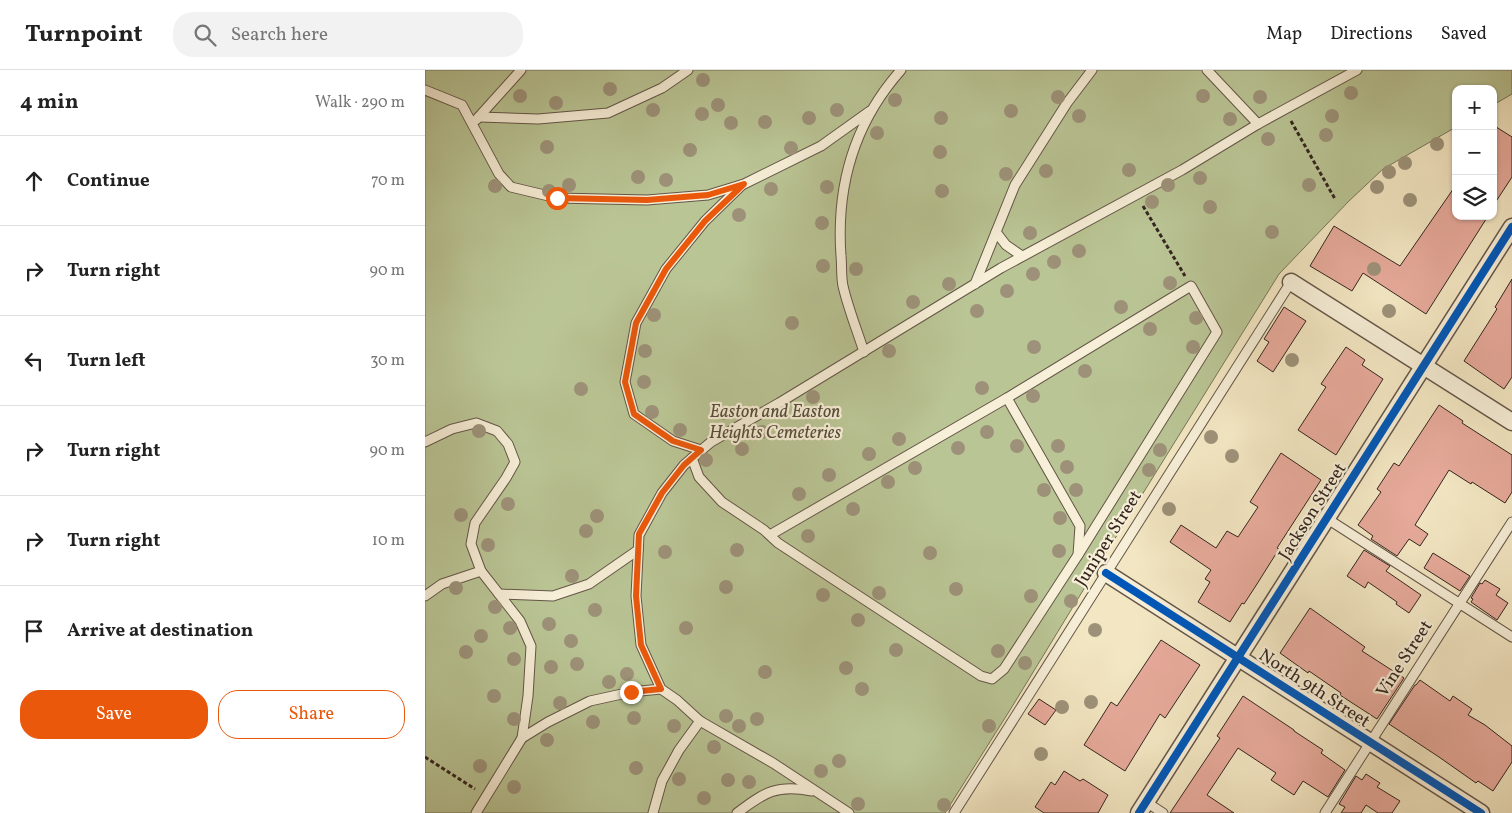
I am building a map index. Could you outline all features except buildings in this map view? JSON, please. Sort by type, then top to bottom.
[{"type":"street","name":"Jackson Street","points":[[1142,808],[1512,227]]},
{"type":"street","points":[[1291,282],[1512,422]]},
{"type":"street","name":"North 9th Street","points":[[1106,573],[1481,813]]},
{"type":"lane","points":[[476,121],[521,70]]},
{"type":"lane","points":[[476,121],[538,119],[608,113],[662,88],[688,70]]},
{"type":"lane","points":[[864,352],[843,285],[839,230],[846,171],[856,140],[870,111],[888,84],[901,70]]},
{"type":"lane","points":[[975,284],[1015,185],[1067,103],[1092,70]]},
{"type":"lane","points":[[1207,70],[1258,124]]},
{"type":"lane","points":[[849,813],[773,764],[700,721],[677,700],[661,689],[641,645],[636,596],[639,534],[662,493],[684,465],[711,442],[1022,256],[1137,195],[1258,124],[1357,70]]},
{"type":"lane","points":[[425,90],[461,105],[476,121],[499,174],[511,187],[557,198],[647,200],[708,195],[744,184],[821,146],[870,111]]},
{"type":"lane","points":[[701,450],[673,441],[634,414],[625,382],[636,323],[666,269],[705,221],[744,184]]},
{"type":"lane","points":[[996,232],[1006,245],[1022,256]]},
{"type":"lane","name":"Juniper Street","points":[[954,813],[1291,282]]},
{"type":"lane","points":[[691,458],[699,477],[722,502],[779,543],[981,676],[992,679],[1004,669],[1078,555],[1217,332],[1191,286],[1007,398],[770,536]]},
{"type":"lane","points":[[1007,398],[1080,526],[1078,555]]},
{"type":"lane","points":[[425,442],[452,429],[476,423],[497,431],[508,444],[515,462],[475,523],[471,544],[481,571],[520,621],[531,646],[523,738]]},
{"type":"lane","points":[[1326,518],[1512,637]]},
{"type":"lane","name":"Vine Street","points":[[1325,813],[1512,522]]},
{"type":"lane","points":[[499,594],[553,596],[589,584],[638,550]]},
{"type":"lane","points":[[425,596],[442,584],[481,571]]},
{"type":"lane","points":[[476,813],[523,738],[548,722],[590,701],[631,692],[661,689]]},
{"type":"lane","points":[[653,813],[662,781],[679,750],[700,721]]},
{"type":"lane","points":[[737,813],[757,798],[781,788],[797,788],[816,792]]},
{"type":"lane","points":[[1142,808],[1163,813]]},
{"type":"path","points":[[1285,109],[1335,200]]},
{"type":"path","points":[[1137,195],[1191,286]]},
{"type":"path","points":[[425,756],[486,796]]},
{"type":"green space","name":"Easton and Easton Heights Cemeteries","points":[[425,70],[1512,70],[1512,94],[1497,103],[1497,85],[1452,85],[1452,129],[1383,169],[1349,201],[1279,274],[945,813],[425,813]]},
{"type":"cycle path","points":[[1139,813],[1512,227]]},
{"type":"cycle path","points":[[1106,573],[1481,813]]},
{"type":"route","points":[[557,198],[647,200],[708,195],[744,184],[705,221],[666,269],[636,323],[625,382],[634,414],[673,441],[701,450],[684,465],[662,493],[639,534],[636,596],[641,645],[661,689],[631,692]]}]
